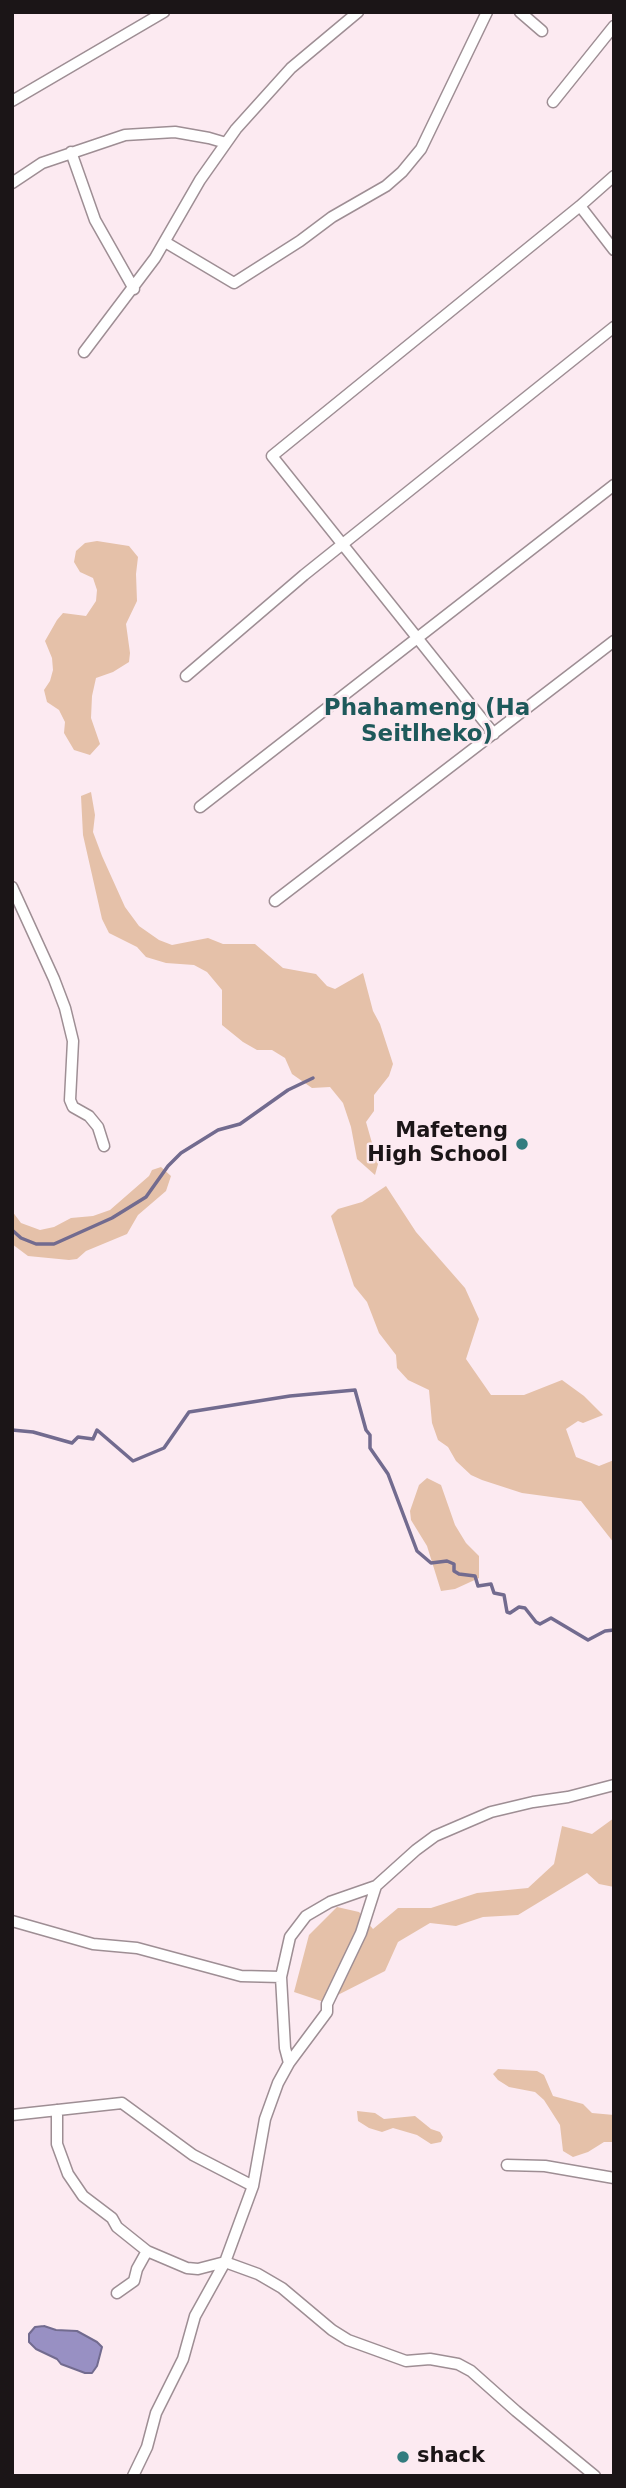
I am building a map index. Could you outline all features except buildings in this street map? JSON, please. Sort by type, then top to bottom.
[{"type":"street","points":[[12,101],[164,12]]},
{"type":"street","points":[[84,352],[134,289],[165,242],[200,180],[236,129],[291,68],[358,12]]},
{"type":"street","points":[[165,242],[234,283],[299,241],[331,216],[386,186],[421,149],[487,12]]},
{"type":"street","points":[[520,12],[542,31]]},
{"type":"street","points":[[554,102],[614,26]]},
{"type":"street","points":[[12,183],[42,163],[125,135],[175,132],[226,143]]},
{"type":"street","points":[[71,152],[95,220],[134,289]]},
{"type":"street","points":[[494,734],[272,456],[614,176]]},
{"type":"street","points":[[580,206],[614,250]]},
{"type":"street","points":[[187,676],[343,545],[614,327]]},
{"type":"street","points":[[200,807],[614,485]]},
{"type":"street","points":[[275,901],[614,640]]},
{"type":"street","points":[[12,887],[65,1007],[73,1041],[70,1100],[73,1107],[89,1116],[98,1127],[104,1146]]},
{"type":"street","points":[[289,2063],[285,2048],[281,1978],[290,1937],[306,1916],[330,1902],[376,1886],[435,1836],[459,1824],[491,1812],[614,1785]]},
{"type":"street","points":[[133,2476],[147,2447],[156,2413],[183,2359],[195,2316],[225,2262],[253,2186],[265,2119],[278,2083],[289,2063],[327,2012],[327,2004],[368,1915],[376,1886]]},
{"type":"street","points":[[12,1921],[93,1944],[137,1948],[241,1976],[281,1978]]},
{"type":"street","points":[[12,2115],[122,2103],[193,2155],[253,2186]]},
{"type":"street","points":[[57,2110],[57,2144],[68,2174],[83,2196],[112,2218],[117,2227],[147,2251],[187,2268],[198,2269],[225,2262],[258,2274],[282,2288],[348,2340],[406,2361],[446,2360],[471,2371],[595,2476]]},
{"type":"street","points":[[507,2165],[545,2166],[614,2178]]},
{"type":"street","points":[[117,2293],[134,2281],[147,2251]]},
{"type":"shaded area","points":[[97,541],[129,546],[138,557],[137,601],[126,624],[129,662],[96,678],[91,718],[100,744],[90,755],[74,750],[64,733],[65,722],[59,710],[47,702],[44,690],[53,670],[52,658],[45,641],[63,613],[86,616],[96,601],[97,590],[93,578],[80,572],[74,562],[76,551],[85,543]]},
{"type":"shaded area","points":[[91,792],[95,815],[93,832],[125,907],[139,926],[159,940],[172,945],[208,938],[223,944],[255,944],[283,968],[316,974],[327,986],[335,989],[363,973],[373,1011],[393,1064],[389,1076],[374,1095],[374,1111],[366,1122],[378,1164],[375,1175],[357,1159],[343,1103],[330,1087],[312,1088],[292,1074],[285,1058],[272,1050],[257,1050],[222,1025],[222,990],[207,972],[194,965],[166,963],[146,957],[137,947],[109,933],[102,919],[83,835],[81,796]]},
{"type":"shaded area","points":[[161,1167],[171,1176],[166,1191],[138,1215],[127,1234],[86,1251],[77,1259],[69,1260],[28,1256],[12,1244],[12,1211],[21,1223],[40,1230],[54,1227],[71,1218],[93,1216],[110,1210],[149,1176],[152,1170]]},
{"type":"shaded area","points":[[386,1186],[416,1232],[465,1288],[479,1319],[466,1359],[491,1395],[524,1395],[562,1380],[584,1396],[603,1415],[583,1423],[578,1421],[566,1429],[576,1457],[599,1466],[614,1460],[614,1543],[581,1501],[522,1493],[482,1480],[471,1475],[456,1461],[448,1447],[438,1440],[432,1423],[429,1390],[408,1380],[397,1368],[396,1355],[379,1333],[367,1302],[354,1286],[331,1216],[338,1209],[362,1202]]},
{"type":"shaded area","points":[[427,1478],[441,1485],[455,1525],[466,1543],[479,1556],[479,1578],[455,1589],[441,1591],[427,1546],[411,1520],[410,1511],[419,1485]]},
{"type":"shaded area","points":[[614,1818],[614,1887],[599,1884],[587,1873],[518,1915],[483,1917],[456,1926],[430,1923],[398,1942],[385,1971],[324,2002],[294,1992],[309,1935],[337,1907],[359,1912],[373,1929],[398,1908],[431,1908],[477,1893],[528,1888],[554,1864],[562,1826],[592,1834]]},
{"type":"shaded area","points":[[498,2069],[537,2071],[544,2075],[553,2096],[583,2104],[592,2113],[614,2115],[614,2142],[604,2142],[573,2157],[563,2151],[560,2125],[544,2100],[535,2092],[509,2087],[498,2080],[493,2074]]},
{"type":"shaded area","points":[[357,2111],[375,2113],[384,2119],[415,2116],[431,2129],[440,2132],[443,2137],[441,2142],[431,2144],[417,2135],[393,2128],[382,2132],[358,2121]]},
{"type":"shaded area","points":[[44,2326],[56,2330],[77,2331],[97,2342],[102,2347],[97,2366],[92,2373],[61,2364],[57,2359],[36,2349],[29,2342],[29,2334],[35,2327]]},
{"type":"waterway","points":[[12,1230],[21,1238],[36,1244],[54,1244],[112,1218],[146,1197],[181,1153],[218,1130],[240,1124],[288,1090],[313,1078]]},
{"type":"waterway","points":[[12,1430],[33,1432],[72,1443],[78,1437],[93,1439],[97,1430],[133,1461],[164,1448],[189,1412],[290,1396],[355,1390],[366,1430],[370,1435],[370,1448],[388,1474],[417,1551],[431,1563],[447,1561],[454,1564],[454,1571],[459,1574],[475,1576],[478,1586],[491,1584],[494,1593],[504,1595],[507,1612],[519,1607],[525,1608],[536,1622],[540,1624],[551,1618],[588,1640],[605,1631],[614,1630]]},
{"type":"place","name":"Mafeteng High School","points":[[522,1144]]},
{"type":"place","name":"shack","points":[[403,2457]]},
{"type":"district","name":"Phahameng (Ha Seitlheko)","points":[[427,722]]}]
